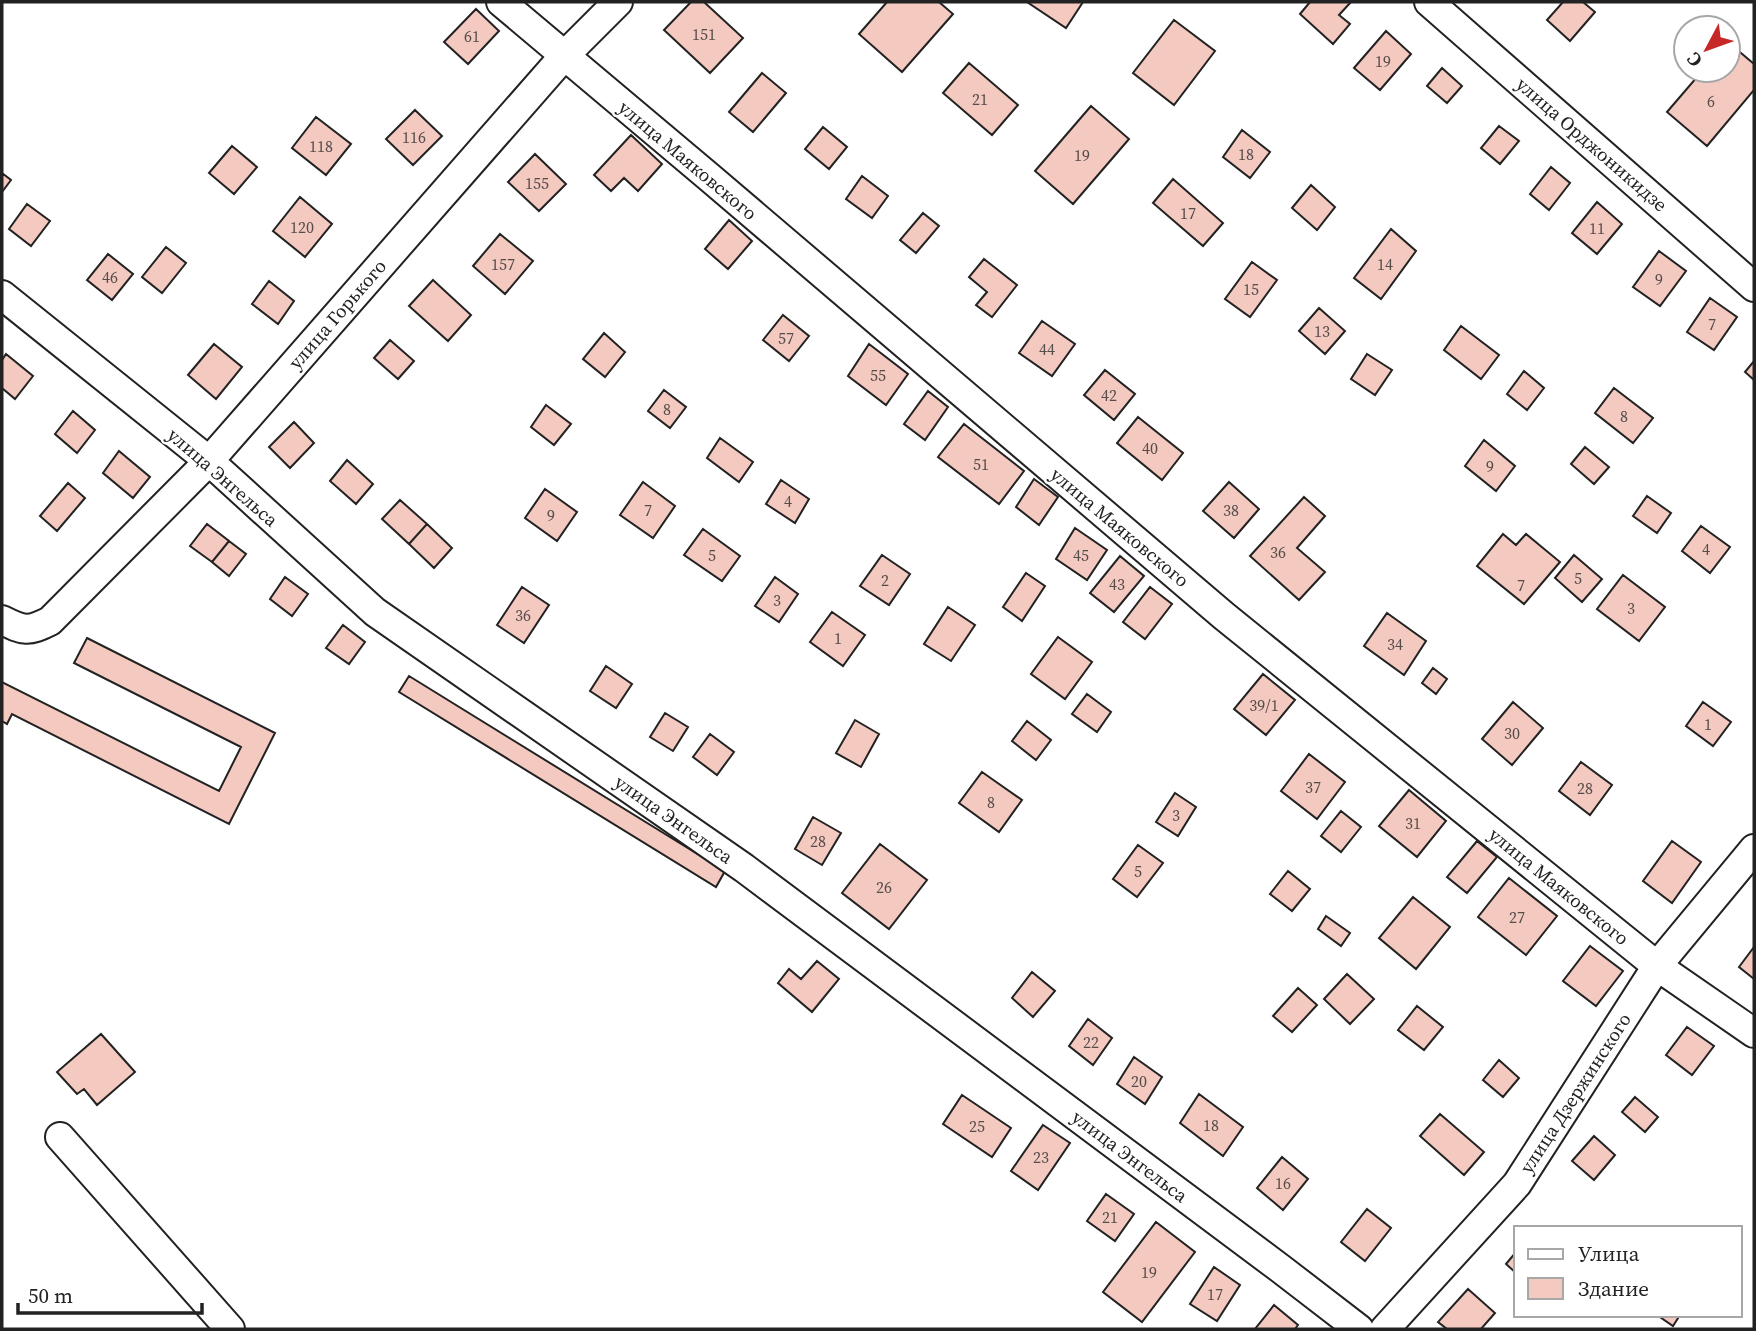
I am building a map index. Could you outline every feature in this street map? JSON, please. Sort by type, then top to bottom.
[{"type":"street","name":"улица Маяковского","points":[[500,2],[1224,616],[1657,966],[1754,1033]]},
{"type":"street","name":"улица Горького","points":[[2,620],[16,627],[34,630],[50,621],[209,461],[564,56],[618,2]]},
{"type":"street","name":"улица Орджоникидзе","points":[[1429,2],[1754,287]]},
{"type":"street","name":"улица Энгельса","points":[[2,295],[209,461],[375,612],[744,867],[1359,1329]]},
{"type":"street","name":"улица Дзержинского","points":[[1385,1329],[1517,1184],[1657,966],[1754,849]]},
{"type":"street","points":[[60,1136],[230,1329]]},
{"type":"building","points":[[691,2],[704,2],[743,38],[710,73],[664,30]]},
{"type":"building","points":[[887,2],[939,2],[953,14],[902,72],[859,34]]},
{"type":"building","points":[[1027,2],[1083,2],[1066,28]]},
{"type":"building","points":[[1310,2],[1351,2],[1339,15],[1350,24],[1333,44],[1300,14]]},
{"type":"building","points":[[1563,2],[1583,2],[1595,12],[1570,41],[1547,20]]},
{"type":"building","points":[[476,9],[499,31],[468,64],[444,42]]},
{"type":"building","points":[[1174,20],[1215,51],[1174,105],[1133,73]]},
{"type":"building","points":[[1386,31],[1411,54],[1380,90],[1354,68]]},
{"type":"building","points":[[1742,54],[1754,64],[1754,90],[1707,146],[1667,112],[1691,84],[1742,84]]},
{"type":"building","points":[[969,63],[1018,105],[992,135],[943,93]]},
{"type":"building","points":[[1442,68],[1462,86],[1447,103],[1427,86]]},
{"type":"building","points":[[762,73],[786,93],[753,132],[729,112]]},
{"type":"building","points":[[1091,106],[1129,139],[1073,204],[1035,171]]},
{"type":"building","points":[[415,110],[442,136],[413,165],[386,139]]},
{"type":"building","points":[[316,117],[351,144],[326,175],[292,148]]},
{"type":"building","points":[[1499,126],[1519,141],[1500,164],[1481,148]]},
{"type":"building","points":[[823,127],[847,147],[829,169],[805,149]]},
{"type":"building","points":[[1242,130],[1270,152],[1250,178],[1223,157]]},
{"type":"building","points":[[631,135],[662,164],[638,191],[624,178],[611,191],[594,175]]},
{"type":"building","points":[[232,146],[257,167],[234,194],[209,173]]},
{"type":"building","points":[[535,154],[566,184],[539,211],[508,182]]},
{"type":"building","points":[[1551,167],[1570,183],[1549,210],[1530,194]]},
{"type":"building","points":[[2,173],[11,180],[2,192]]},
{"type":"building","points":[[862,176],[888,196],[872,218],[846,199]]},
{"type":"building","points":[[1173,179],[1223,223],[1203,246],[1153,203]]},
{"type":"building","points":[[1311,185],[1335,207],[1317,230],[1292,208]]},
{"type":"building","points":[[300,197],[332,224],[305,257],[273,231]]},
{"type":"building","points":[[1597,202],[1622,224],[1597,254],[1572,233]]},
{"type":"building","points":[[27,204],[50,221],[31,246],[9,229]]},
{"type":"building","points":[[923,213],[939,226],[916,253],[900,240]]},
{"type":"building","points":[[729,220],[752,241],[728,269],[705,249]]},
{"type":"building","points":[[1391,229],[1416,251],[1381,299],[1354,278]]},
{"type":"building","points":[[500,234],[533,261],[505,294],[473,266]]},
{"type":"building","points":[[166,247],[186,263],[162,293],[142,277]]},
{"type":"building","points":[[1659,251],[1686,271],[1660,306],[1633,287]]},
{"type":"building","points":[[108,254],[133,274],[112,300],[87,280]]},
{"type":"building","points":[[984,259],[1017,285],[992,317],[976,305],[987,292],[969,277]]},
{"type":"building","points":[[1252,262],[1277,280],[1250,317],[1225,299]]},
{"type":"building","points":[[433,280],[471,315],[448,341],[409,306]]},
{"type":"building","points":[[269,281],[294,301],[278,324],[252,304]]},
{"type":"building","points":[[1710,298],[1737,317],[1714,350],[1687,332]]},
{"type":"building","points":[[1319,308],[1345,331],[1325,354],[1299,331]]},
{"type":"building","points":[[783,315],[809,336],[789,361],[763,340]]},
{"type":"building","points":[[1042,321],[1075,344],[1052,376],[1019,353]]},
{"type":"building","points":[[1461,326],[1499,355],[1481,379],[1444,350]]},
{"type":"building","points":[[604,333],[625,352],[605,377],[583,359]]},
{"type":"building","points":[[390,340],[414,361],[398,379],[374,358]]},
{"type":"building","points":[[214,344],[242,367],[216,399],[188,375]]},
{"type":"building","points":[[869,344],[908,374],[886,405],[848,376]]},
{"type":"building","points":[[6,354],[33,376],[15,399],[2,388],[2,360]]},
{"type":"building","points":[[1367,354],[1392,370],[1375,395],[1351,379]]},
{"type":"building","points":[[1754,361],[1754,380],[1745,372]]},
{"type":"building","points":[[1105,370],[1135,394],[1114,420],[1084,395]]},
{"type":"building","points":[[1524,371],[1544,388],[1527,410],[1507,394]]},
{"type":"building","points":[[1614,388],[1653,418],[1633,443],[1595,413]]},
{"type":"building","points":[[664,390],[686,407],[670,428],[648,411]]},
{"type":"building","points":[[928,391],[948,407],[925,440],[904,424]]},
{"type":"building","points":[[546,405],[571,424],[554,445],[531,427]]},
{"type":"building","points":[[73,411],[95,430],[77,453],[55,434]]},
{"type":"building","points":[[1138,417],[1183,453],[1162,480],[1117,443]]},
{"type":"building","points":[[294,422],[314,443],[290,468],[269,447]]},
{"type":"building","points":[[964,424],[1024,471],[999,504],[938,457]]},
{"type":"building","points":[[720,438],[753,462],[739,482],[707,458]]},
{"type":"building","points":[[1484,440],[1515,466],[1496,491],[1465,466]]},
{"type":"building","points":[[1585,447],[1609,467],[1594,484],[1571,464]]},
{"type":"building","points":[[119,451],[150,477],[133,498],[103,473]]},
{"type":"building","points":[[347,460],[373,484],[356,504],[330,481]]},
{"type":"building","points":[[1034,479],[1058,497],[1039,525],[1016,507]]},
{"type":"building","points":[[781,480],[809,499],[795,523],[766,504]]},
{"type":"building","points":[[643,482],[675,506],[653,538],[620,515]]},
{"type":"building","points":[[1229,482],[1259,509],[1234,538],[1203,511]]},
{"type":"building","points":[[68,483],[85,498],[57,531],[40,516]]},
{"type":"building","points":[[545,489],[577,512],[557,541],[525,518]]},
{"type":"building","points":[[1647,496],[1671,513],[1657,533],[1633,516]]},
{"type":"building","points":[[1304,497],[1325,516],[1297,548],[1325,572],[1299,600],[1250,556]]},
{"type":"building","points":[[400,500],[427,524],[409,544],[382,519]]},
{"type":"building","points":[[207,524],[229,541],[212,562],[190,546]]},
{"type":"building","points":[[427,524],[452,548],[434,568],[409,544]]},
{"type":"building","points":[[1701,526],[1730,547],[1710,573],[1682,551]]},
{"type":"building","points":[[1075,528],[1107,550],[1087,580],[1056,559]]},
{"type":"building","points":[[703,529],[740,556],[722,581],[684,555]]},
{"type":"building","points":[[1503,534],[1516,545],[1526,534],[1560,562],[1524,604],[1477,566]]},
{"type":"building","points":[[229,541],[246,554],[229,576],[212,562]]},
{"type":"building","points":[[882,555],[910,574],[889,605],[860,586]]},
{"type":"building","points":[[1574,555],[1602,579],[1582,602],[1555,578]]},
{"type":"building","points":[[1120,556],[1144,576],[1114,612],[1090,593]]},
{"type":"building","points":[[1026,573],[1045,586],[1022,621],[1003,607]]},
{"type":"building","points":[[1623,575],[1665,607],[1639,641],[1597,609]]},
{"type":"building","points":[[285,577],[308,594],[292,616],[270,599]]},
{"type":"building","points":[[775,577],[798,594],[779,622],[755,606]]},
{"type":"building","points":[[522,587],[549,605],[524,643],[497,625]]},
{"type":"building","points":[[1150,587],[1172,604],[1145,639],[1123,622]]},
{"type":"building","points":[[948,607],[975,625],[951,661],[924,644]]},
{"type":"building","points":[[832,612],[865,635],[843,666],[810,642]]},
{"type":"building","points":[[1387,613],[1426,641],[1404,675],[1364,646]]},
{"type":"building","points":[[343,625],[365,642],[349,664],[326,648]]},
{"type":"building","points":[[1058,637],[1092,662],[1065,699],[1031,674]]},
{"type":"building","points":[[87,638],[275,733],[229,824],[12,714],[7,724],[2,721],[2,682],[219,791],[241,747],[74,663]]},
{"type":"building","points":[[606,666],[632,684],[616,708],[590,691]]},
{"type":"building","points":[[1433,668],[1447,679],[1436,694],[1422,683]]},
{"type":"building","points":[[1263,674],[1295,700],[1266,735],[1234,709]]},
{"type":"building","points":[[409,676],[725,871],[716,887],[399,692]]},
{"type":"building","points":[[1087,694],[1111,712],[1097,732],[1072,714]]},
{"type":"building","points":[[1513,702],[1543,728],[1512,765],[1482,739]]},
{"type":"building","points":[[1703,702],[1731,722],[1713,746],[1686,726]]},
{"type":"building","points":[[665,713],[688,727],[673,751],[650,737]]},
{"type":"building","points":[[855,720],[879,734],[861,767],[836,753]]},
{"type":"building","points":[[1027,721],[1051,740],[1036,760],[1012,741]]},
{"type":"building","points":[[710,734],[734,752],[717,775],[693,757]]},
{"type":"building","points":[[1309,754],[1345,782],[1317,819],[1281,791]]},
{"type":"building","points":[[1581,762],[1612,785],[1590,815],[1559,791]]},
{"type":"building","points":[[982,772],[1022,800],[999,832],[959,803]]},
{"type":"building","points":[[1409,790],[1446,821],[1417,857],[1379,826]]},
{"type":"building","points":[[1175,793],[1196,807],[1178,836],[1156,822]]},
{"type":"building","points":[[1341,811],[1361,827],[1341,852],[1321,836]]},
{"type":"building","points":[[813,817],[841,833],[822,865],[795,849]]},
{"type":"building","points":[[1477,841],[1497,857],[1467,893],[1447,877]]},
{"type":"building","points":[[1672,841],[1701,862],[1672,903],[1643,881]]},
{"type":"building","points":[[880,844],[927,880],[889,929],[842,893]]},
{"type":"building","points":[[1138,845],[1163,863],[1137,897],[1113,879]]},
{"type":"building","points":[[1288,871],[1310,889],[1292,911],[1270,894]]},
{"type":"building","points":[[1509,878],[1557,916],[1526,955],[1478,917]]},
{"type":"building","points":[[1413,897],[1450,927],[1416,969],[1379,938]]},
{"type":"building","points":[[1326,916],[1350,933],[1341,946],[1318,929]]},
{"type":"building","points":[[1590,946],[1623,971],[1596,1006],[1563,981]]},
{"type":"building","points":[[1754,947],[1754,979],[1739,967]]},
{"type":"building","points":[[817,961],[839,979],[812,1012],[778,983],[789,969],[801,979]]},
{"type":"building","points":[[1032,972],[1055,991],[1033,1017],[1012,998]]},
{"type":"building","points":[[1347,974],[1374,999],[1350,1024],[1324,999]]},
{"type":"building","points":[[1298,988],[1317,1005],[1292,1032],[1273,1016]]},
{"type":"building","points":[[1417,1006],[1443,1027],[1424,1050],[1398,1030]]},
{"type":"building","points":[[1088,1019],[1112,1038],[1093,1065],[1069,1046]]},
{"type":"building","points":[[1687,1027],[1714,1046],[1692,1075],[1666,1055]]},
{"type":"building","points":[[101,1034],[135,1072],[97,1105],[84,1089],[77,1094],[57,1072]]},
{"type":"building","points":[[1134,1057],[1162,1077],[1145,1104],[1117,1084]]},
{"type":"building","points":[[1499,1060],[1519,1078],[1503,1097],[1483,1080]]},
{"type":"building","points":[[1199,1094],[1243,1127],[1223,1156],[1180,1123]]},
{"type":"building","points":[[962,1095],[1011,1128],[992,1157],[943,1124]]},
{"type":"building","points":[[1635,1097],[1658,1117],[1645,1132],[1622,1112]]},
{"type":"building","points":[[1440,1114],[1484,1152],[1464,1175],[1420,1136]]},
{"type":"building","points":[[1043,1125],[1070,1143],[1038,1190],[1011,1171]]},
{"type":"building","points":[[1594,1136],[1615,1155],[1594,1180],[1572,1161]]},
{"type":"building","points":[[1282,1157],[1308,1179],[1283,1210],[1257,1188]]},
{"type":"building","points":[[1106,1194],[1134,1214],[1115,1241],[1087,1221]]},
{"type":"building","points":[[1367,1209],[1391,1228],[1365,1261],[1341,1242]]},
{"type":"building","points":[[1156,1222],[1195,1252],[1142,1322],[1103,1292]]},
{"type":"building","points":[[1514,1254],[1514,1271],[1506,1264]]},
{"type":"building","points":[[1214,1267],[1240,1285],[1217,1321],[1190,1304]]},
{"type":"building","points":[[1468,1289],[1495,1313],[1481,1329],[1447,1329],[1438,1322]]},
{"type":"building","points":[[1274,1305],[1298,1325],[1295,1329],[1255,1329]]},
{"type":"building","points":[[1660,1317],[1679,1317],[1673,1326]]}]
